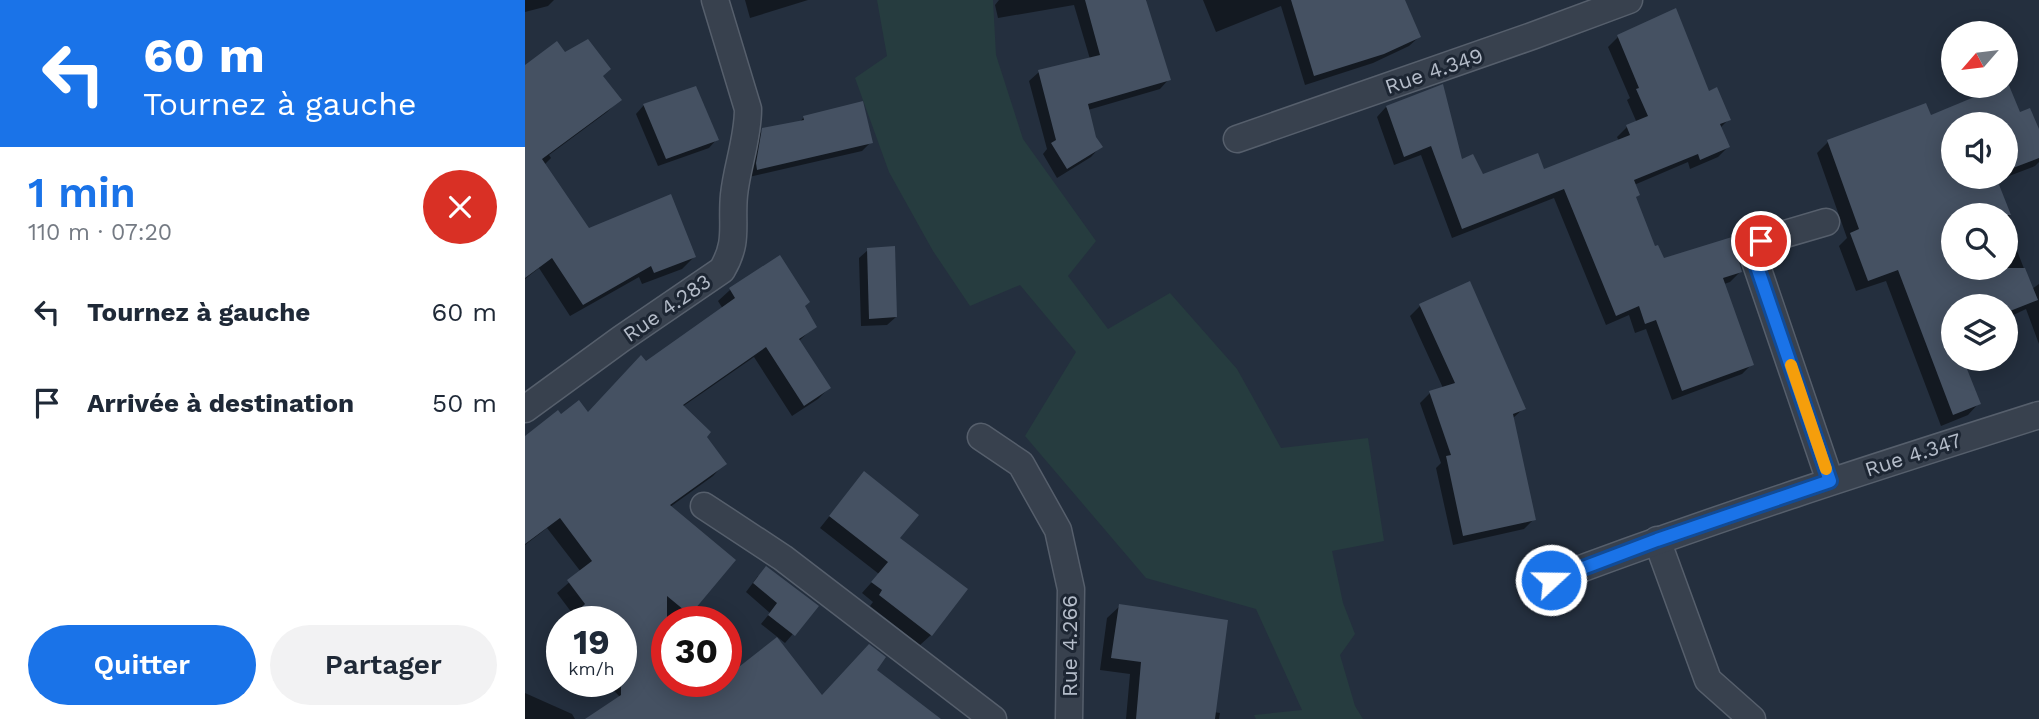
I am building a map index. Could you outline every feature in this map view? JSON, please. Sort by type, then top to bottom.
[{"type":"street","name":"Rue 4.283","points":[[525,409],[722,270],[732,253],[734,195],[748,126],[748,109],[715,0]]},
{"type":"street","name":"Rue 4.349","points":[[1237,139],[1519,41],[1602,5],[1629,0]]},
{"type":"street","points":[[1826,222],[1761,241],[1753,255],[1830,481]]},
{"type":"street","name":"Rue 4.347","points":[[1551,580],[1657,540],[1830,481],[2039,415]]},
{"type":"street","name":"Rue 4.266","points":[[981,437],[1021,464],[1058,530],[1071,589],[1069,719]]},
{"type":"street","points":[[704,506],[783,558],[993,719]]},
{"type":"street","points":[[1657,540],[1708,680],[1752,719]]},
{"type":"green space","points":[[877,0],[993,0],[996,55],[1023,139],[1096,241],[1068,276],[1108,329],[1170,293],[1237,369],[1281,448],[1368,438],[1384,541],[1332,551],[1343,603],[1355,634],[1340,655],[1355,706],[1363,719],[1256,719],[1254,715],[1302,710],[1256,609],[1146,578],[1025,436],[1076,352],[1020,285],[970,306],[933,251],[889,172],[855,78],[887,56]]},
{"type":"building","points":[[1085,0],[1146,0],[1171,80],[1088,104],[1096,137],[1103,147],[1067,169],[1051,143],[1056,140],[1038,70],[1100,55]]},
{"type":"building","points":[[1291,0],[1405,0],[1421,37],[1384,54],[1314,76]]},
{"type":"building","points":[[1676,8],[1709,91],[1717,87],[1731,120],[1720,124],[1730,147],[1700,160],[1698,154],[1634,180],[1640,195],[1636,197],[1655,246],[1658,245],[1664,258],[1732,237],[1742,272],[1723,278],[1754,365],[1682,391],[1656,320],[1645,324],[1639,306],[1616,316],[1564,189],[1462,229],[1431,146],[1404,157],[1386,106],[1443,84],[1462,159],[1473,154],[1483,174],[1538,153],[1544,169],[1630,135],[1626,125],[1648,116],[1617,35]]},
{"type":"building","points":[[588,39],[611,69],[603,76],[622,100],[542,159],[589,228],[671,194],[696,257],[654,273],[651,266],[583,305],[552,258],[525,278],[525,65],[557,41],[565,52]]},
{"type":"building","points":[[696,86],[719,140],[666,159],[643,104]]},
{"type":"building","points":[[1972,98],[2014,98],[2020,112],[2030,108],[2039,129],[2039,158],[2018,166],[2018,112],[1941,112],[1941,189],[2001,189],[2006,203],[1941,203],[1941,280],[2018,280],[2018,268],[2025,268],[2038,300],[2018,308],[2018,294],[1941,294],[1941,371],[1968,371],[1981,404],[1953,415],[1898,270],[1868,281],[1850,233],[1859,229],[1827,140],[1926,103],[1931,115]]},
{"type":"building","points":[[863,101],[873,143],[757,170],[762,128],[804,120],[803,116]]},
{"type":"building","points":[[895,246],[897,317],[869,319],[867,248]]},
{"type":"building","points":[[780,255],[810,302],[805,306],[817,327],[799,339],[831,388],[804,406],[766,347],[683,405],[711,432],[707,437],[727,464],[670,505],[736,560],[698,606],[679,606],[667,596],[667,606],[651,606],[651,697],[742,697],[742,664],[777,637],[822,695],[869,644],[886,657],[877,670],[941,719],[585,719],[618,697],[637,697],[637,606],[583,606],[585,604],[567,580],[592,561],[560,518],[525,544],[525,436],[558,410],[561,414],[579,400],[588,412],[641,355],[646,361],[735,298],[729,288]]},
{"type":"building","points":[[1470,281],[1526,409],[1513,414],[1536,520],[1463,536],[1446,456],[1451,455],[1429,391],[1455,383],[1419,304]]},
{"type":"building","points":[[864,471],[919,515],[900,538],[968,589],[932,636],[879,595],[882,590],[871,582],[888,562],[829,516]]},
{"type":"building","points":[[766,566],[819,606],[795,636],[768,615],[777,603],[753,583]]},
{"type":"building","points":[[1119,604],[1228,620],[1215,719],[1136,719],[1141,662],[1111,658]]},
{"type":"slow traffic","points":[[1791,365],[1826,469]]},
{"type":"route","points":[[1551,580],[1657,540],[1830,481],[1753,255],[1761,241]]}]
